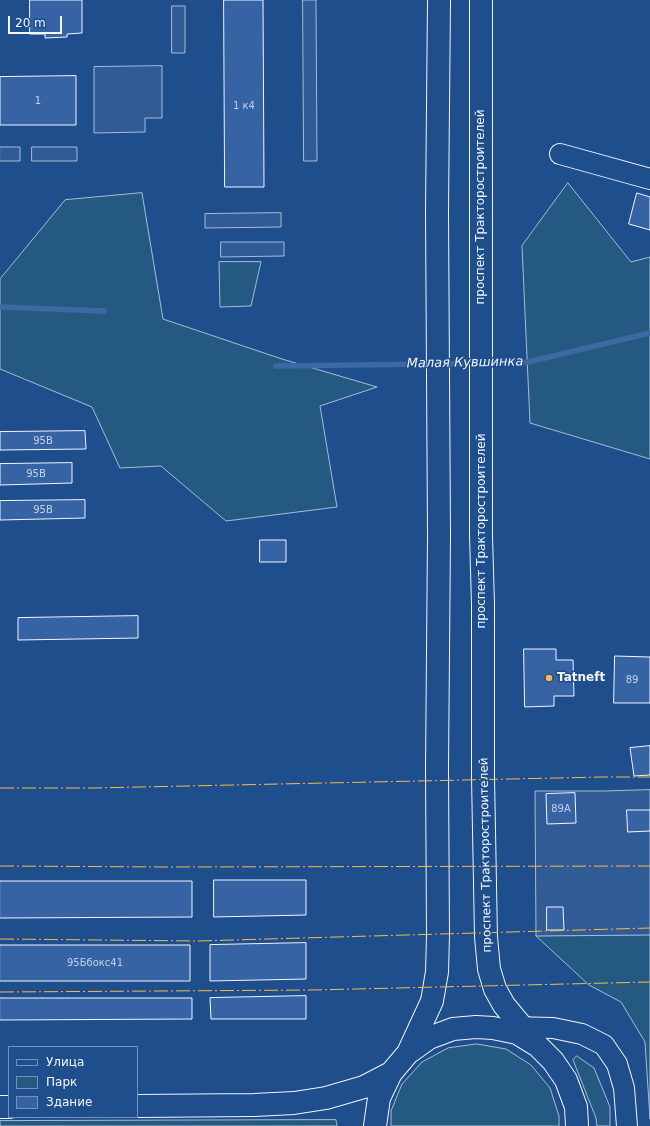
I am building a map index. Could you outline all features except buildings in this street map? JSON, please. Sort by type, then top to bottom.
[{"type":"main road","points":[[408,1053],[432,1001],[437,972],[439,535],[437,212],[439,0]]},
{"type":"main road","name":"проспект Тракторостроителей","points":[[481,0],[481,535],[486,936],[489,969],[495,989],[504,1005],[538,1046]]},
{"type":"main road","points":[[375,1126],[379,1098],[391,1073],[408,1053],[429,1038],[453,1029],[476,1027],[493,1028],[516,1033],[538,1046],[553,1061],[566,1080],[576,1107],[578,1126]]},
{"type":"main road","points":[[138,1106],[254,1105],[294,1103],[326,1098],[364,1087],[391,1073]]},
{"type":"street","points":[[560,154],[650,179]]},
{"type":"street","points":[[493,1028],[521,1026],[553,1028],[582,1034],[604,1045],[617,1064],[624,1088],[627,1126]]},
{"type":"green space","points":[[568,183],[631,262],[650,257],[650,459],[530,423],[522,246]]},
{"type":"green space","points":[[142,193],[163,319],[282,359],[377,387],[320,406],[337,507],[226,521],[161,466],[120,468],[92,407],[0,369],[0,279],[65,200]]},
{"type":"green space","points":[[219,262],[261,262],[251,306],[220,307]]},
{"type":"green space","points":[[650,935],[650,1119],[645,1042],[621,1002],[589,985],[536,936]]},
{"type":"green space","points":[[477,1044],[506,1049],[531,1065],[550,1088],[559,1116],[559,1126],[391,1126],[391,1111],[402,1084],[422,1062],[448,1048]]},
{"type":"green space","points":[[577,1056],[594,1068],[610,1107],[610,1126],[597,1126],[596,1118],[573,1060]]},
{"type":"green space","points":[[336,1120],[337,1126],[0,1126],[0,1121]]},
{"type":"shaded area","points":[[303,0],[316,0],[317,161],[304,161]]},
{"type":"shaded area","points":[[172,6],[185,6],[185,53],[172,53]]},
{"type":"shaded area","points":[[162,66],[162,118],[145,118],[145,132],[94,133],[94,67]]},
{"type":"shaded area","points":[[0,147],[20,147],[20,161],[0,161]]},
{"type":"shaded area","points":[[32,147],[77,147],[77,161],[32,161]]},
{"type":"shaded area","points":[[281,213],[281,227],[205,228],[205,214]]},
{"type":"shaded area","points":[[221,242],[284,242],[284,256],[221,257]]},
{"type":"shaded area","points":[[650,790],[650,935],[536,936],[535,791]]},
{"type":"waterway","name":"Малая Кувшинка","points":[[0,307],[104,311]]},
{"type":"waterway","name":"Малая Кувшинка","points":[[486,363],[528,362],[650,333]]},
{"type":"waterway","name":"Малая Кувшинка","points":[[442,364],[477,363]]},
{"type":"waterway","name":"Малая Кувшинка","points":[[276,366],[433,364]]},
{"type":"power","points":[[0,788],[94,788],[650,777]]},
{"type":"power","points":[[0,866],[650,866]]},
{"type":"power","points":[[0,939],[198,941],[650,928]]},
{"type":"power","points":[[0,992],[313,990],[650,982]]},
{"type":"place","name":"Tatneft","points":[[549,678]]}]
